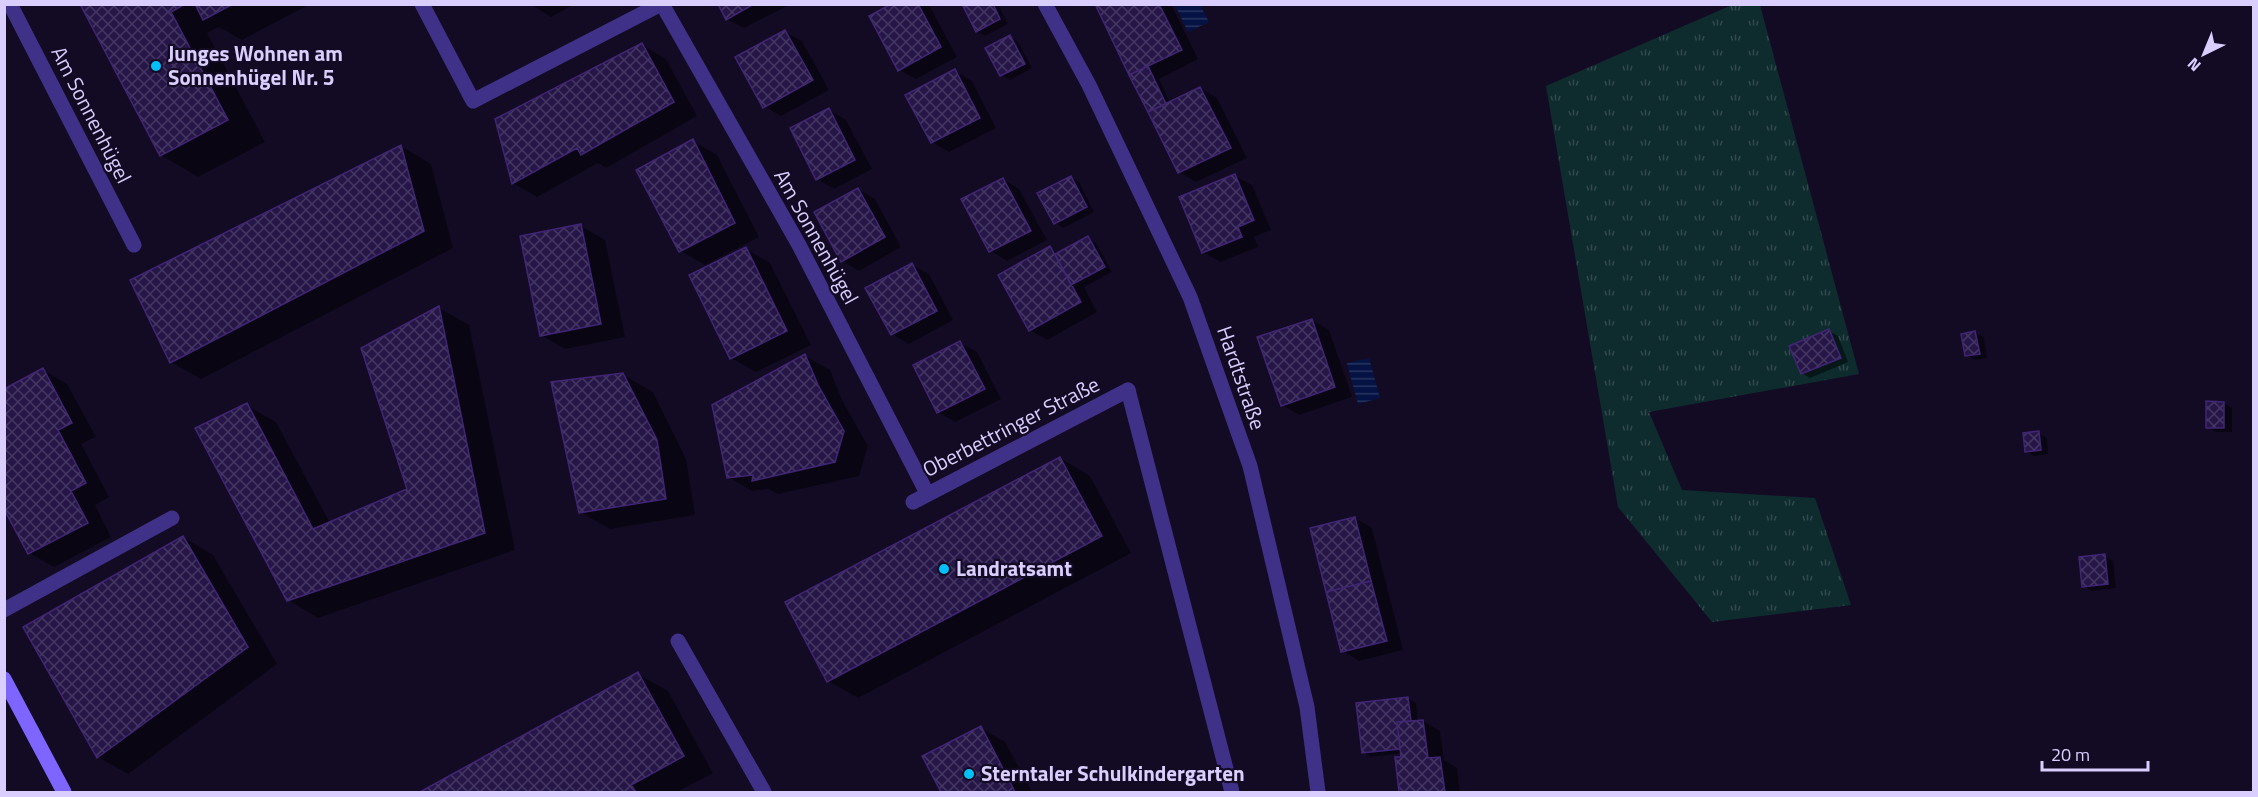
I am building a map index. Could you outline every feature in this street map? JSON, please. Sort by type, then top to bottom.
[{"type":"street","name":"Am Sonnenhügel","points":[[10,4],[134,245]]},
{"type":"street","name":"Am Sonnenhügel","points":[[422,4],[473,101],[661,4],[799,245],[927,493]]},
{"type":"street","name":"Hardtstraße","points":[[1046,4],[1089,85],[1190,297],[1250,466],[1307,708],[1318,792]]},
{"type":"street","name":"Oberbettringer Straße","points":[[913,502],[1128,390],[1232,792]]},
{"type":"street","points":[[4,610],[172,518]]},
{"type":"street","points":[[678,641],[764,792]]},
{"type":"street","points":[[4,679],[64,792]]},
{"type":"green space","points":[[1732,5],[1760,5],[1859,374],[1649,412],[1682,490],[1815,498],[1851,605],[1712,622],[1618,507],[1546,86]]},
{"type":"shaded area","points":[[1175,5],[1200,5],[1209,22],[1188,32]]},
{"type":"shaded area","points":[[1369,358],[1380,398],[1358,404],[1347,363]]},
{"type":"building","name":"Junges Wohnen am Sonnenhügel Nr. 5","points":[[80,4],[185,4],[171,12],[228,120],[160,156]]},
{"type":"building","name":"Junges Wohnen am Sonnenhügel Nr. 5","points":[[195,4],[233,4],[203,20]]},
{"type":"building","points":[[718,4],[754,4],[726,20]]},
{"type":"building","points":[[891,4],[918,4],[941,47],[898,71],[869,16]]},
{"type":"building","points":[[962,4],[993,4],[1000,19],[976,32]]},
{"type":"building","points":[[1095,4],[1159,4],[1182,50],[1129,75]]},
{"type":"building","points":[[785,30],[813,80],[763,108],[735,57]]},
{"type":"building","points":[[1010,35],[1025,64],[1000,76],[985,48]]},
{"type":"building","points":[[642,43],[674,102],[581,155],[577,148],[512,184],[495,119]]},
{"type":"building","points":[[1148,66],[1166,104],[1148,112],[1129,75]]},
{"type":"building","points":[[955,69],[980,118],[931,143],[905,95]]},
{"type":"building","points":[[1200,87],[1231,148],[1178,173],[1148,112]]},
{"type":"building","points":[[829,108],[855,160],[816,180],[790,128]]},
{"type":"building","points":[[693,139],[735,223],[679,252],[636,170]]},
{"type":"building","points":[[401,145],[424,231],[170,363],[130,280]]},
{"type":"building","points":[[1235,174],[1254,220],[1238,227],[1242,237],[1202,253],[1179,197]]},
{"type":"building","points":[[1071,176],[1087,207],[1054,224],[1037,193]]},
{"type":"building","points":[[1003,178],[1031,231],[989,252],[961,199]]},
{"type":"building","points":[[858,188],[885,237],[841,262],[814,212]]},
{"type":"building","points":[[581,224],[601,324],[540,336],[520,236]]},
{"type":"building","points":[[1088,236],[1105,267],[1071,285],[1055,254]]},
{"type":"building","points":[[1050,246],[1081,302],[1029,331],[998,275]]},
{"type":"building","points":[[746,247],[787,331],[730,359],[689,275]]},
{"type":"building","points":[[912,263],[937,311],[891,335],[865,288]]},
{"type":"building","points":[[439,306],[485,533],[287,601],[195,428],[247,403],[313,529],[407,489],[361,348]]},
{"type":"building","points":[[1312,319],[1335,387],[1281,406],[1257,337]]},
{"type":"building","points":[[1829,329],[1841,358],[1801,374],[1789,346]]},
{"type":"building","points":[[1975,331],[1980,354],[1965,356],[1961,334]]},
{"type":"building","points":[[960,341],[985,389],[937,413],[913,365]]},
{"type":"building","points":[[805,354],[818,385],[844,431],[835,462],[752,481],[753,475],[727,478],[712,405]]},
{"type":"building","points":[[43,368],[72,423],[58,430],[86,483],[71,491],[88,523],[28,554],[4,509],[4,389]]},
{"type":"building","points":[[623,373],[657,440],[666,499],[579,513],[551,382]]},
{"type":"building","points":[[2206,401],[2224,402],[2224,428],[2206,428]]},
{"type":"building","points":[[2039,431],[2041,450],[2025,452],[2023,433]]},
{"type":"building","name":"Landratsamt","points":[[1060,457],[1102,536],[827,682],[785,602]]},
{"type":"building","points":[[1355,517],[1371,581],[1326,592],[1310,528]]},
{"type":"building","points":[[183,536],[248,647],[97,758],[23,627]]},
{"type":"building","points":[[2105,554],[2108,584],[2082,587],[2079,557]]},
{"type":"building","points":[[1371,581],[1387,641],[1341,652],[1326,592]]},
{"type":"building","points":[[638,672],[684,756],[631,785],[636,792],[420,792]]},
{"type":"building","points":[[1408,697],[1411,721],[1397,722],[1400,749],[1362,753],[1356,703]]},
{"type":"building","points":[[1423,720],[1428,758],[1440,757],[1445,792],[1399,792],[1395,757],[1401,757],[1397,722]]},
{"type":"building","name":"Sterntaler Schulkindergarten","points":[[981,726],[1015,792],[941,792],[922,756]]},
{"type":"place","name":"Junges Wohnen am Sonnenhügel Nr. 5","points":[[156,66]]},
{"type":"place","name":"Landratsamt","points":[[944,569]]},
{"type":"place","name":"Sterntaler Schulkindergarten","points":[[969,774]]}]
